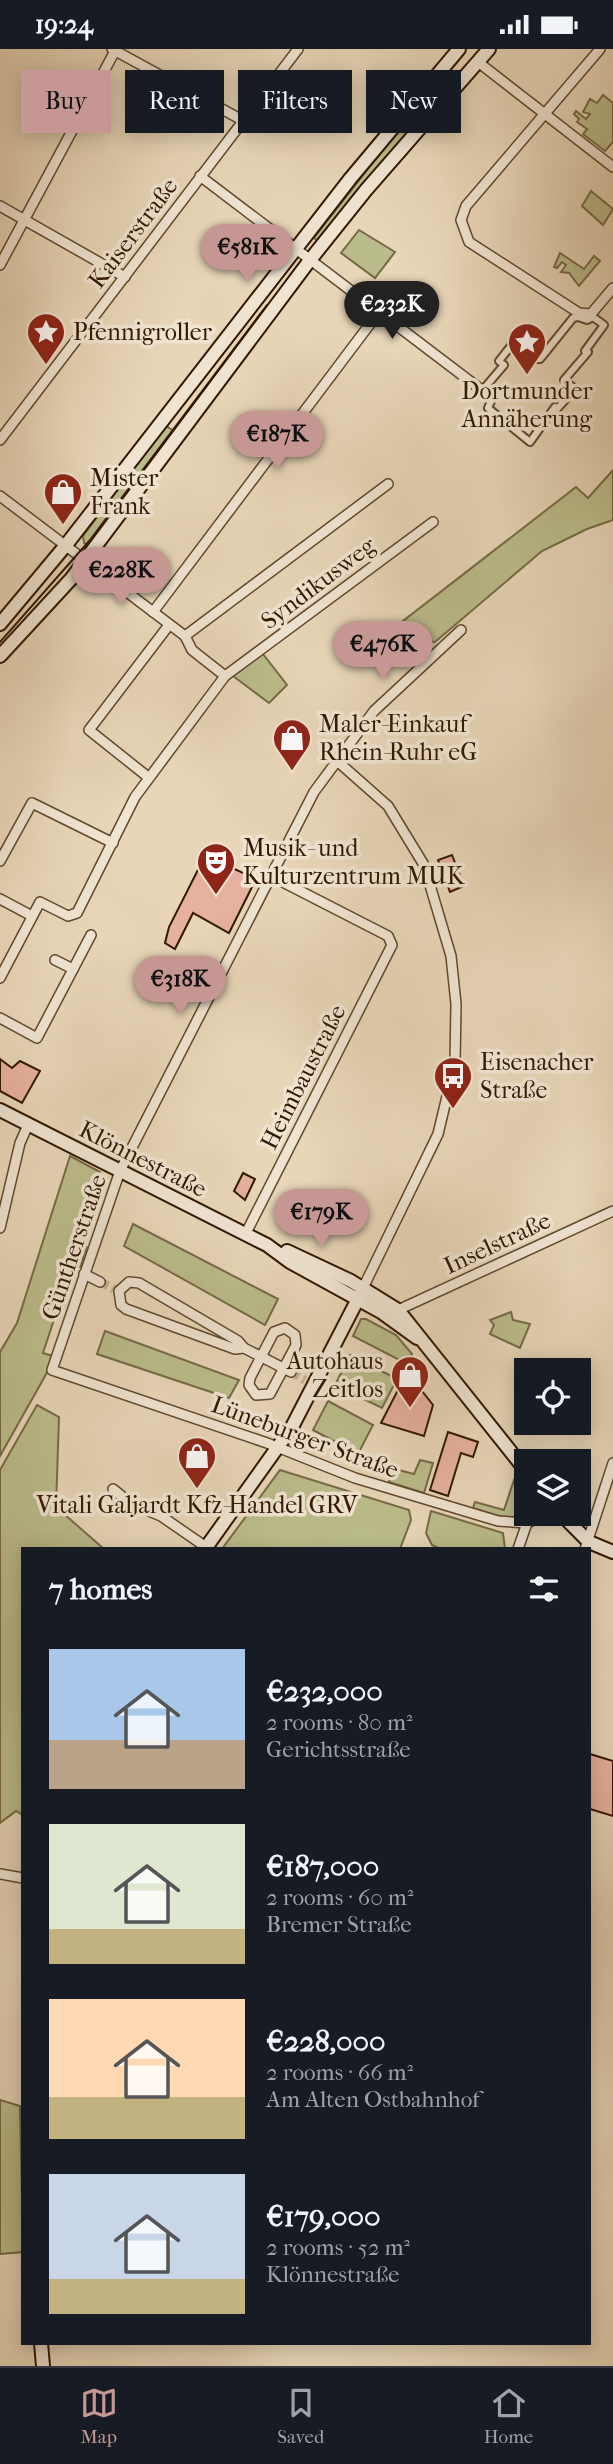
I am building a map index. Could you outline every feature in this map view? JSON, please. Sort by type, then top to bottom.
[{"type":"main road","points":[[0,656],[54,599],[75,552],[295,249],[459,49]]},
{"type":"main road","points":[[0,624],[75,552],[366,190],[489,49]]},
{"type":"main road","name":"Klönnestraße","points":[[0,1110],[398,1310],[412,1325],[417,1338]]},
{"type":"main road","points":[[206,1547],[278,1448],[309,1382],[361,1293]]},
{"type":"main road","name":"Klönnestraße","points":[[361,1293],[417,1338],[514,1456]]},
{"type":"main road","points":[[571,1526],[587,1545],[613,1552]]},
{"type":"main road","points":[[41,2345],[43,2366]]},
{"type":"street","name":"Kaiserstraße","points":[[281,70],[298,49]]},
{"type":"street","points":[[600,49],[466,206],[461,221],[469,242],[587,315],[613,288]]},
{"type":"street","points":[[0,265],[114,50],[238,118]]},
{"type":"street","points":[[478,62],[613,167]]},
{"type":"street","name":"Kaiserstraße","points":[[0,440],[238,125]]},
{"type":"street","points":[[200,176],[483,391]]},
{"type":"street","points":[[0,206],[125,277]]},
{"type":"street","points":[[153,612],[379,312]]},
{"type":"street","points":[[593,317],[604,325],[585,351],[588,352],[564,380],[575,389],[557,409],[555,407],[530,442],[488,408],[492,399],[487,385],[504,365],[499,361],[514,342],[535,359],[540,359],[573,319],[587,320],[593,317]]},
{"type":"street","points":[[185,636],[388,484]]},
{"type":"street","points":[[0,496],[185,636],[192,650],[225,676]]},
{"type":"street","name":"Syndikusweg","points":[[32,916],[40,902],[73,917],[148,777],[225,676],[433,522]]},
{"type":"street","points":[[148,777],[89,730],[169,625]]},
{"type":"street","name":"Güntherstraße","points":[[52,1370],[120,1171],[269,875],[314,792],[374,711],[461,630]]},
{"type":"street","points":[[336,760],[388,806],[424,865],[449,949],[456,1004],[456,1056],[438,1133],[361,1293]]},
{"type":"street","points":[[0,861],[32,803],[113,843]]},
{"type":"street","name":"Heimbaustraße","points":[[245,1235],[392,945],[388,936],[269,875]]},
{"type":"street","points":[[0,899],[32,916],[0,978]]},
{"type":"street","points":[[0,1019],[37,1038],[91,935]]},
{"type":"street","points":[[55,960],[73,969]]},
{"type":"street","points":[[0,1228],[20,1143],[28,1125]]},
{"type":"street","name":"Inselstraße","points":[[398,1310],[613,1211]]},
{"type":"street","points":[[84,1275],[100,1282]]},
{"type":"street","points":[[244,1348],[234,1349],[126,1309],[121,1305],[117,1290],[129,1282],[139,1283],[238,1341],[244,1348],[287,1370]]},
{"type":"street","points":[[285,1328],[295,1335],[296,1345],[287,1370],[270,1394],[256,1395],[249,1385],[275,1332],[285,1328]]},
{"type":"street","name":"Lüneburger Straße","points":[[52,1370],[278,1448],[355,1478],[498,1521],[514,1522]]},
{"type":"street","points":[[587,1545],[613,1462]]},
{"type":"street","points":[[113,1489],[130,1503],[161,1516],[204,1547]]},
{"type":"street","points":[[519,1547],[526,1526]]},
{"type":"street","points":[[0,1874],[21,1878]]},
{"type":"green space","points":[[603,95],[613,103],[613,142],[605,151],[583,134],[587,129],[577,122],[579,119],[574,114],[576,111],[586,119],[590,114],[583,112],[590,99],[597,103]]},
{"type":"green space","points":[[396,133],[409,133],[319,242],[314,238]]},
{"type":"green space","points":[[591,191],[613,209],[603,225],[582,206]]},
{"type":"green space","points":[[359,230],[395,252],[375,278],[341,253]]},
{"type":"green space","points":[[560,253],[584,269],[594,256],[600,261],[579,286],[569,273],[561,272],[566,265],[562,262],[557,268],[554,267]]},
{"type":"green space","points":[[165,425],[175,432],[89,546],[84,543],[83,536]]},
{"type":"green space","points":[[613,470],[613,520],[587,529],[542,551],[435,642],[428,641],[423,635],[416,641],[423,649],[418,655],[394,628],[576,487],[588,498]]},
{"type":"green space","points":[[263,654],[287,685],[269,703],[233,676]]},
{"type":"green space","points":[[70,1156],[100,1172],[76,1243],[87,1247],[80,1267],[72,1265],[43,1353],[53,1356],[49,1369],[0,1456],[0,1352],[17,1323]]},
{"type":"green space","points":[[133,1224],[278,1299],[265,1325],[124,1246]]},
{"type":"green space","points":[[511,1312],[513,1320],[530,1324],[520,1348],[490,1334],[494,1325],[490,1320]]},
{"type":"green space","points":[[361,1319],[396,1335],[412,1354],[407,1364],[353,1336]]},
{"type":"green space","points":[[105,1331],[239,1380],[229,1398],[97,1354]]},
{"type":"green space","points":[[350,1355],[397,1379],[382,1408],[335,1385]]},
{"type":"green space","points":[[328,1401],[373,1425],[358,1454],[313,1430]]},
{"type":"green space","points":[[37,1405],[59,1417],[56,1507],[102,1547],[21,1547],[21,1814],[16,1811],[0,1823],[0,1470]]},
{"type":"green space","points":[[420,1460],[433,1463],[424,1493],[389,1482],[391,1473],[381,1470],[383,1466],[414,1474]]},
{"type":"green space","points":[[280,1470],[409,1510],[411,1520],[401,1547],[223,1547]]},
{"type":"green space","points":[[514,1480],[514,1517],[494,1515],[473,1508],[475,1502],[504,1510]]},
{"type":"green space","points":[[431,1511],[503,1533],[505,1547],[436,1547],[426,1533]]},
{"type":"green space","points":[[0,2100],[20,2106],[21,2252],[0,2254]]},
{"type":"building","name":"Musik- und Kulturzentrum MUK","points":[[208,850],[215,853],[213,859],[256,879],[229,933],[193,913],[175,949],[165,943],[169,927]]},
{"type":"building","points":[[452,855],[464,886],[450,892],[438,860]]},
{"type":"building","points":[[0,1059],[12,1068],[20,1061],[40,1071],[22,1103],[0,1091]]},
{"type":"building","points":[[243,1173],[255,1179],[245,1200],[234,1191]]},
{"type":"building","name":"Autohaus Zeitlos","points":[[410,1376],[433,1405],[424,1436],[381,1423],[401,1384]]},
{"type":"building","points":[[448,1432],[478,1442],[473,1457],[461,1453],[448,1496],[430,1490]]},
{"type":"building","points":[[591,1754],[613,1761],[613,1816],[591,1809]]},
{"type":"tunnel","points":[[100,1282],[114,1289]]},
{"type":"tunnel","points":[[291,1372],[305,1380]]},
{"type":"tram line","points":[[0,642],[90,540],[267,305]]},
{"type":"place","name":"Pfennigroller","points":[[46,366]]},
{"type":"place","name":"Dortmunder Annäherung","points":[[527,376]]},
{"type":"place","name":"Mister Frank","points":[[63,526]]},
{"type":"place","name":"Maler-Einkauf Rhein-Ruhr eG","points":[[292,772]]},
{"type":"place","name":"Musik- und Kulturzentrum MUK","points":[[216,896]]},
{"type":"place","name":"Eisenacher Straße","points":[[453,1110]]},
{"type":"place","name":"Autohaus Zeitlos","points":[[410,1409]]},
{"type":"place","name":"Vitali Galjardt Kfz-Handel GRV","points":[[197,1490]]}]
